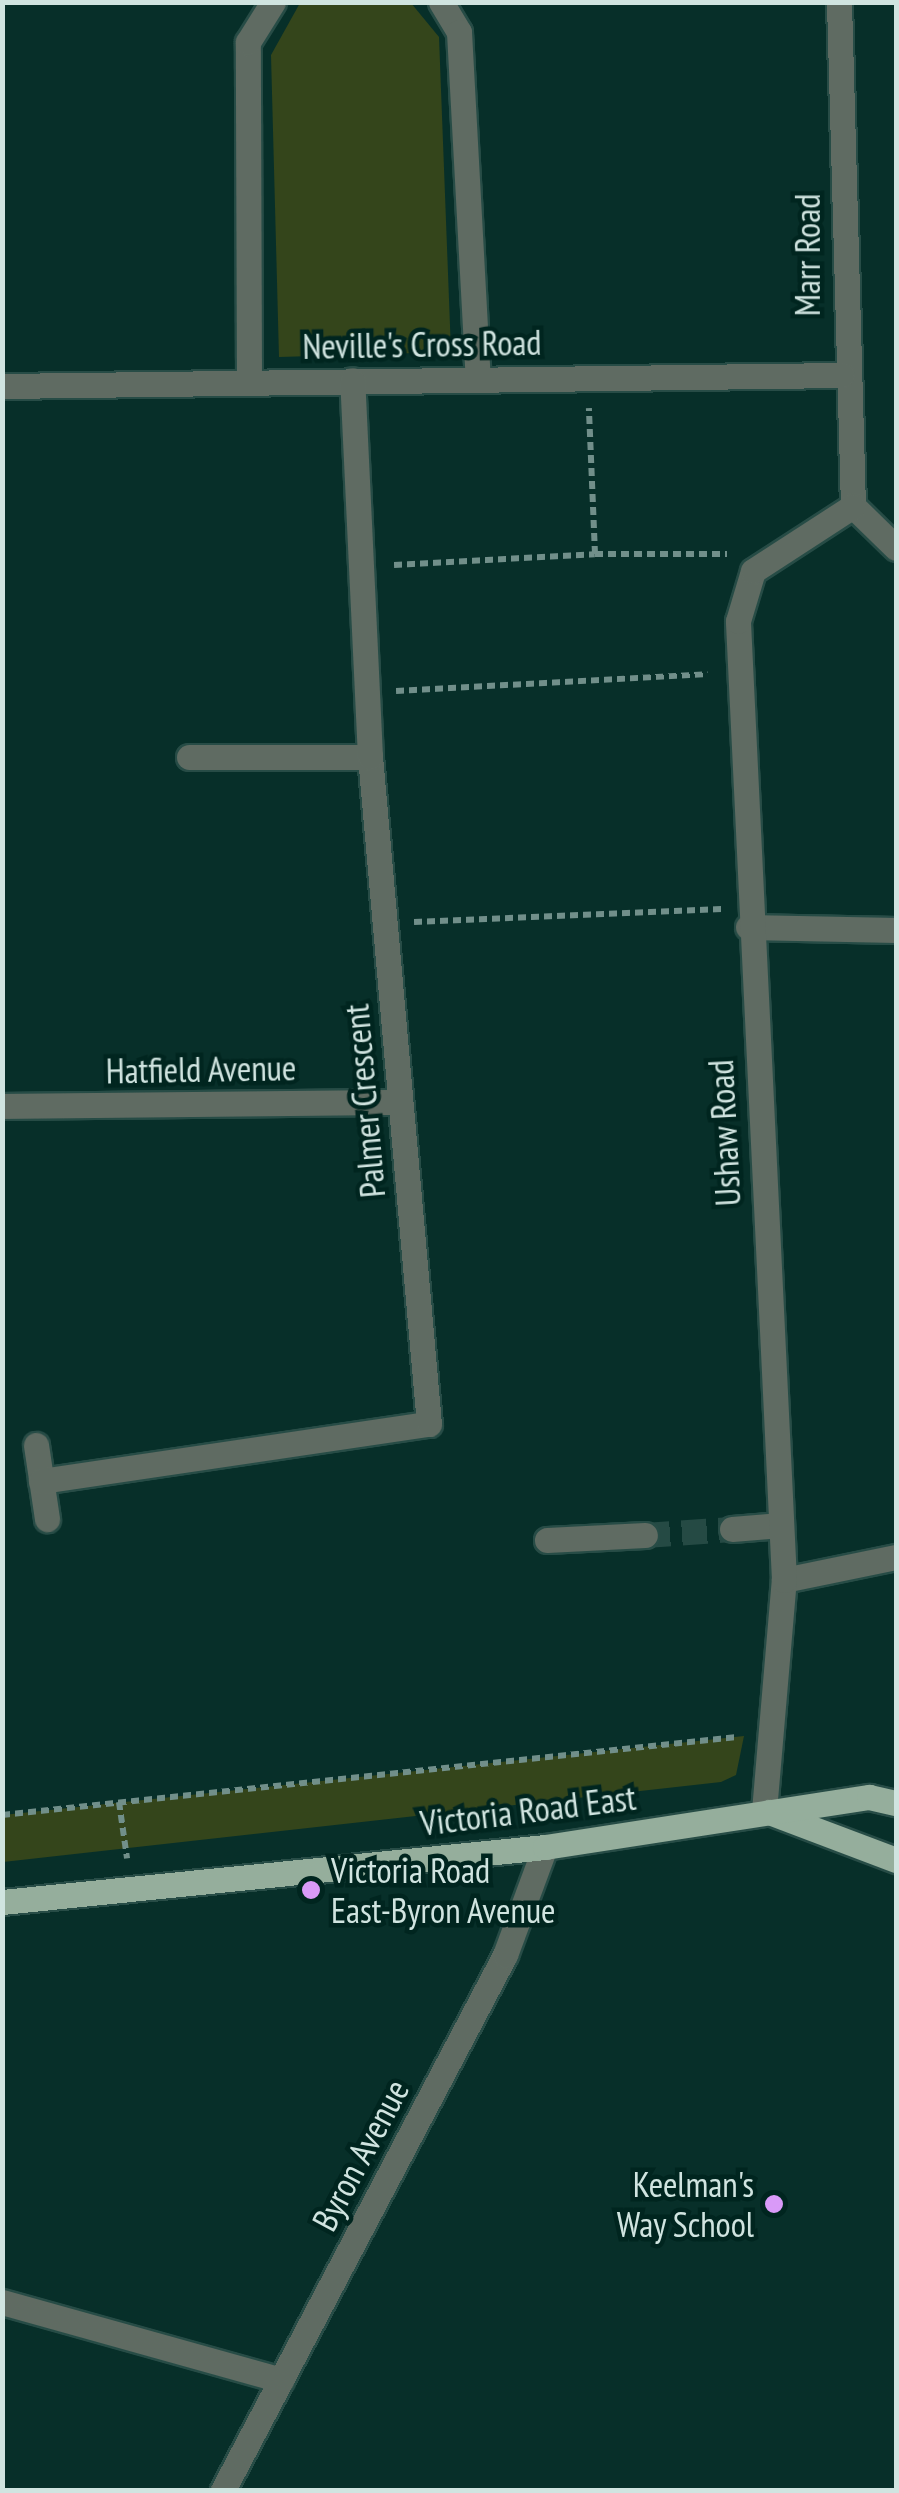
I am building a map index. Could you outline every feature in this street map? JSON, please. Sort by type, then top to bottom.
[{"type":"main road","name":"Victoria Road East","points":[[2,1902],[545,1847],[764,1810],[896,1802]]},
{"type":"main road","points":[[764,1810],[896,1860]]},
{"type":"street","points":[[250,381],[248,42],[274,2]]},
{"type":"street","points":[[441,2],[459,32],[478,378]]},
{"type":"street","name":"Marr Road","points":[[840,2],[842,375],[853,506]]},
{"type":"street","name":"Neville's Cross Road","points":[[2,386],[842,375]]},
{"type":"street","name":"Palmer Crescent","points":[[41,1481],[429,1424],[370,757],[352,380]]},
{"type":"street","points":[[753,571],[853,506],[896,548]]},
{"type":"street","name":"Ushaw Road","points":[[753,571],[738,622],[747,917],[784,1580],[764,1810]]},
{"type":"street","points":[[189,758],[370,757]]},
{"type":"street","points":[[747,917],[896,930]]},
{"type":"street","name":"Hatfield Avenue","points":[[2,1106],[400,1102]]},
{"type":"street","points":[[36,1445],[47,1519]]},
{"type":"street","points":[[732,1529],[781,1526]]},
{"type":"street","points":[[547,1540],[645,1536]]},
{"type":"street","points":[[784,1580],[896,1557]]},
{"type":"street","name":"Byron Avenue","points":[[223,2490],[505,1954],[545,1847]]},
{"type":"street","points":[[2,2302],[281,2380]]},
{"type":"path","points":[[590,418],[596,554]]},
{"type":"path","points":[[396,565],[596,554],[728,554],[753,571]]},
{"type":"path","points":[[408,691],[740,672]]},
{"type":"path","points":[[423,921],[747,917]]},
{"type":"path","points":[[2,1815],[771,1734]]},
{"type":"path","points":[[119,1802],[132,1889]]},
{"type":"green space","points":[[300,3],[411,3],[439,37],[451,352],[279,357],[271,55]]},
{"type":"green space","points":[[744,1736],[736,1775],[721,1782],[3,1862],[3,1815]]},
{"type":"tunnel","points":[[645,1535],[732,1529]]},
{"type":"place","name":"Victoria Road East-Byron Avenue","points":[[311,1890]]},
{"type":"place","name":"Keelman's Way School","points":[[774,2204]]}]
